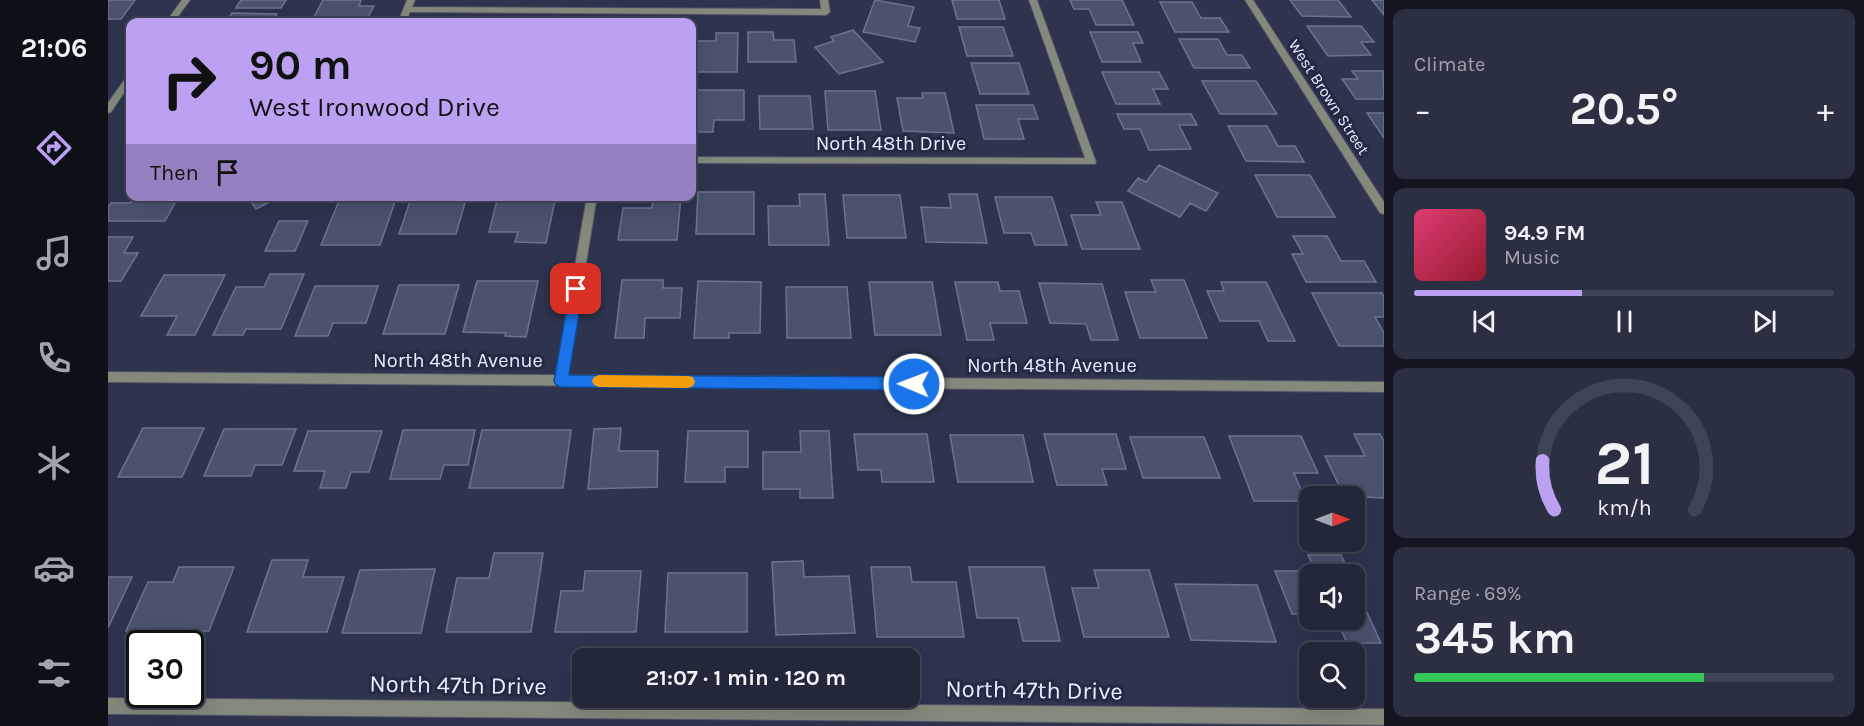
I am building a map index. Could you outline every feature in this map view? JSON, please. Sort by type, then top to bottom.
[{"type":"street","points":[[173,18],[186,0]]},
{"type":"street","points":[[404,18],[411,0]]},
{"type":"street","points":[[407,10],[826,12],[824,0]]},
{"type":"street","name":"North 48th Drive","points":[[696,160],[1091,162],[1034,0]]},
{"type":"street","name":"West Brown Street","points":[[1249,0],[1384,210]]},
{"type":"street","points":[[108,110],[126,84]]},
{"type":"street","points":[[561,381],[591,201]]},
{"type":"street","name":"North 48th Avenue","points":[[108,377],[1384,387]]},
{"type":"street","name":"North 47th Drive","points":[[108,706],[1384,717]]},
{"type":"building","points":[[108,0],[135,0],[121,19],[108,19]]},
{"type":"building","points":[[241,0],[286,0],[281,8],[236,8]]},
{"type":"building","points":[[323,0],[361,0],[359,6],[374,6],[368,17],[314,17]]},
{"type":"building","points":[[875,0],[914,7],[908,26],[920,28],[915,42],[863,32]]},
{"type":"building","points":[[952,0],[999,0],[1005,19],[957,19]]},
{"type":"building","points":[[1070,0],[1122,0],[1134,25],[1096,25],[1089,9],[1074,9]]},
{"type":"building","points":[[1290,0],[1338,0],[1351,17],[1302,16]]},
{"type":"building","points":[[1372,0],[1384,0],[1384,15]]},
{"type":"building","points":[[1160,2],[1192,2],[1201,18],[1220,18],[1229,32],[1175,32]]},
{"type":"building","points":[[232,13],[277,14],[274,18],[229,18]]},
{"type":"building","points":[[1307,26],[1361,26],[1374,42],[1361,42],[1371,55],[1328,56]]},
{"type":"building","points":[[959,27],[1003,27],[1013,56],[967,56]]},
{"type":"building","points":[[853,30],[883,62],[839,74],[815,47],[834,41],[831,37]]},
{"type":"building","points":[[748,32],[773,32],[774,40],[794,40],[796,62],[748,62]]},
{"type":"building","points":[[1090,32],[1138,32],[1143,43],[1133,43],[1141,62],[1102,62]]},
{"type":"building","points":[[716,33],[738,33],[737,72],[696,72],[696,41],[716,41]]},
{"type":"building","points":[[1179,39],[1218,39],[1227,55],[1242,55],[1250,68],[1194,68]]},
{"type":"building","points":[[971,63],[1019,63],[1029,94],[980,94]]},
{"type":"building","points":[[1352,71],[1383,71],[1384,99],[1356,99],[1342,79],[1358,79]]},
{"type":"building","points":[[1102,72],[1159,72],[1168,89],[1153,89],[1160,104],[1116,104]]},
{"type":"building","points":[[1202,81],[1256,81],[1277,114],[1220,114]]},
{"type":"building","points":[[696,90],[744,90],[744,120],[714,120],[713,132],[696,132]]},
{"type":"building","points":[[825,91],[875,91],[881,130],[828,130]]},
{"type":"building","points":[[922,93],[945,93],[954,133],[903,131],[897,98],[923,98]]},
{"type":"building","points":[[759,96],[810,96],[813,129],[760,129]]},
{"type":"building","points":[[976,105],[1033,105],[1038,119],[1018,119],[1024,139],[984,139]]},
{"type":"building","points":[[1367,113],[1384,113],[1384,138]]},
{"type":"building","points":[[1117,114],[1191,114],[1197,125],[1179,125],[1191,149],[1149,150],[1140,129],[1124,129]]},
{"type":"building","points":[[1228,126],[1267,126],[1278,146],[1295,146],[1304,162],[1246,161]]},
{"type":"building","points":[[1159,165],[1218,193],[1206,211],[1190,203],[1180,217],[1128,191],[1138,178],[1146,182]]},
{"type":"building","points":[[1255,175],[1310,175],[1335,217],[1277,217]]},
{"type":"building","points":[[698,192],[754,192],[754,234],[696,234]]},
{"type":"building","points":[[799,194],[825,194],[829,245],[769,245],[768,206],[800,206]]},
{"type":"building","points":[[949,194],[977,194],[987,243],[926,242],[921,207],[951,208]]},
{"type":"building","points":[[843,195],[900,195],[906,238],[847,238]]},
{"type":"building","points":[[995,197],[1052,197],[1067,245],[1035,245],[1031,233],[1004,233]]},
{"type":"building","points":[[131,201],[176,201],[165,221],[108,221],[108,207],[111,203],[130,203]]},
{"type":"building","points":[[250,201],[271,201],[256,209]]},
{"type":"building","points":[[339,201],[395,201],[380,245],[321,245]]},
{"type":"building","points":[[410,201],[466,201],[456,234],[399,234]]},
{"type":"building","points":[[497,201],[555,201],[546,243],[515,242],[518,232],[489,232]]},
{"type":"building","points":[[653,201],[681,201],[677,240],[618,240],[623,208],[652,208]]},
{"type":"building","points":[[1096,202],[1122,202],[1140,249],[1082,249],[1071,215],[1101,215]]},
{"type":"building","points":[[279,221],[308,221],[295,251],[265,251]]},
{"type":"building","points":[[1293,236],[1327,236],[1341,261],[1364,261],[1376,282],[1306,282],[1292,254],[1303,254]]},
{"type":"building","points":[[108,237],[133,237],[124,253],[138,253],[121,281],[108,281]]},
{"type":"building","points":[[270,274],[304,274],[281,329],[246,329],[243,335],[213,335],[236,287],[264,287]]},
{"type":"building","points":[[164,275],[225,275],[195,335],[167,335],[177,316],[141,316]]},
{"type":"building","points":[[622,280],[663,280],[663,288],[682,288],[680,318],[645,318],[644,338],[615,338]]},
{"type":"building","points":[[1151,280],[1184,280],[1207,338],[1140,338],[1125,292],[1156,292]]},
{"type":"building","points":[[477,281],[538,281],[526,337],[505,336],[506,333],[463,332]]},
{"type":"building","points":[[698,281],[761,282],[760,333],[729,333],[729,338],[694,338]]},
{"type":"building","points":[[869,282],[932,282],[941,335],[875,335]]},
{"type":"building","points":[[955,282],[998,282],[1000,291],[1019,291],[1027,323],[990,323],[994,340],[967,340]]},
{"type":"building","points":[[1221,282],[1266,282],[1295,341],[1268,341],[1259,321],[1220,321],[1207,291],[1224,291]]},
{"type":"building","points":[[1039,283],[1102,284],[1118,340],[1091,340],[1086,324],[1050,323]]},
{"type":"building","points":[[399,285],[459,285],[445,334],[383,334]]},
{"type":"building","points":[[315,286],[378,286],[366,323],[333,323],[328,336],[295,336]]},
{"type":"building","points":[[786,287],[847,287],[851,338],[787,338]]},
{"type":"building","points":[[1312,293],[1382,293],[1384,317],[1375,317],[1384,333],[1384,346],[1339,346]]},
{"type":"building","points":[[143,428],[204,428],[182,477],[118,477]]},
{"type":"building","points":[[621,428],[619,451],[658,451],[657,487],[588,489],[594,429]]},
{"type":"building","points":[[224,429],[296,429],[282,465],[255,465],[251,476],[204,476]]},
{"type":"building","points":[[403,430],[475,430],[468,465],[444,465],[440,479],[390,479]]},
{"type":"building","points":[[482,430],[571,430],[563,488],[469,488]]},
{"type":"building","points":[[308,431],[382,431],[369,472],[351,472],[346,488],[320,488],[325,471],[294,471]]},
{"type":"building","points":[[688,431],[748,431],[748,467],[725,467],[725,482],[685,482]]},
{"type":"building","points":[[800,431],[829,431],[833,498],[800,498],[800,489],[763,489],[763,452],[801,452]]},
{"type":"building","points":[[854,434],[927,434],[934,482],[882,482],[881,470],[858,470]]},
{"type":"building","points":[[1044,434],[1116,434],[1126,469],[1102,469],[1107,485],[1057,485]]},
{"type":"building","points":[[1354,434],[1380,434],[1384,441],[1384,498],[1365,497],[1365,486],[1339,486],[1325,456],[1365,456]]},
{"type":"building","points":[[950,435],[1023,435],[1033,482],[958,482]]},
{"type":"building","points":[[1229,436],[1301,436],[1318,473],[1294,473],[1300,486],[1299,501],[1254,501]]},
{"type":"building","points":[[1130,437],[1204,437],[1220,478],[1143,478]]},
{"type":"building","points":[[494,553],[543,553],[531,632],[446,632],[457,578],[489,578]]},
{"type":"building","points":[[1308,555],[1341,555],[1345,564],[1312,564]]},
{"type":"building","points":[[272,560],[308,560],[303,577],[344,577],[327,632],[247,632]]},
{"type":"building","points":[[803,561],[804,577],[849,576],[855,633],[776,635],[772,562]]},
{"type":"building","points":[[179,567],[234,567],[209,631],[126,630],[148,582],[173,582]]},
{"type":"building","points":[[871,567],[910,567],[912,582],[956,582],[964,637],[877,637]]},
{"type":"building","points":[[969,567],[1044,567],[1060,641],[1023,641],[1018,618],[977,618]]},
{"type":"building","points":[[435,569],[421,633],[342,633],[360,570]]},
{"type":"building","points":[[1094,570],[1149,570],[1169,637],[1084,637],[1072,588],[1099,588]]},
{"type":"building","points":[[585,571],[641,571],[636,632],[555,632],[561,591],[583,591]]},
{"type":"building","points":[[1275,571],[1299,571],[1299,614],[1292,614]]},
{"type":"building","points":[[668,573],[747,573],[747,632],[665,632]]},
{"type":"building","points":[[108,577],[132,577],[108,628]]},
{"type":"building","points":[[1175,584],[1257,585],[1276,642],[1191,640]]},
{"type":"building","points":[[1365,608],[1381,643],[1347,642],[1341,630],[1365,630]]},
{"type":"slow traffic","points":[[599,381],[688,382]]},
{"type":"route","points":[[576,289],[561,381],[914,384]]}]
